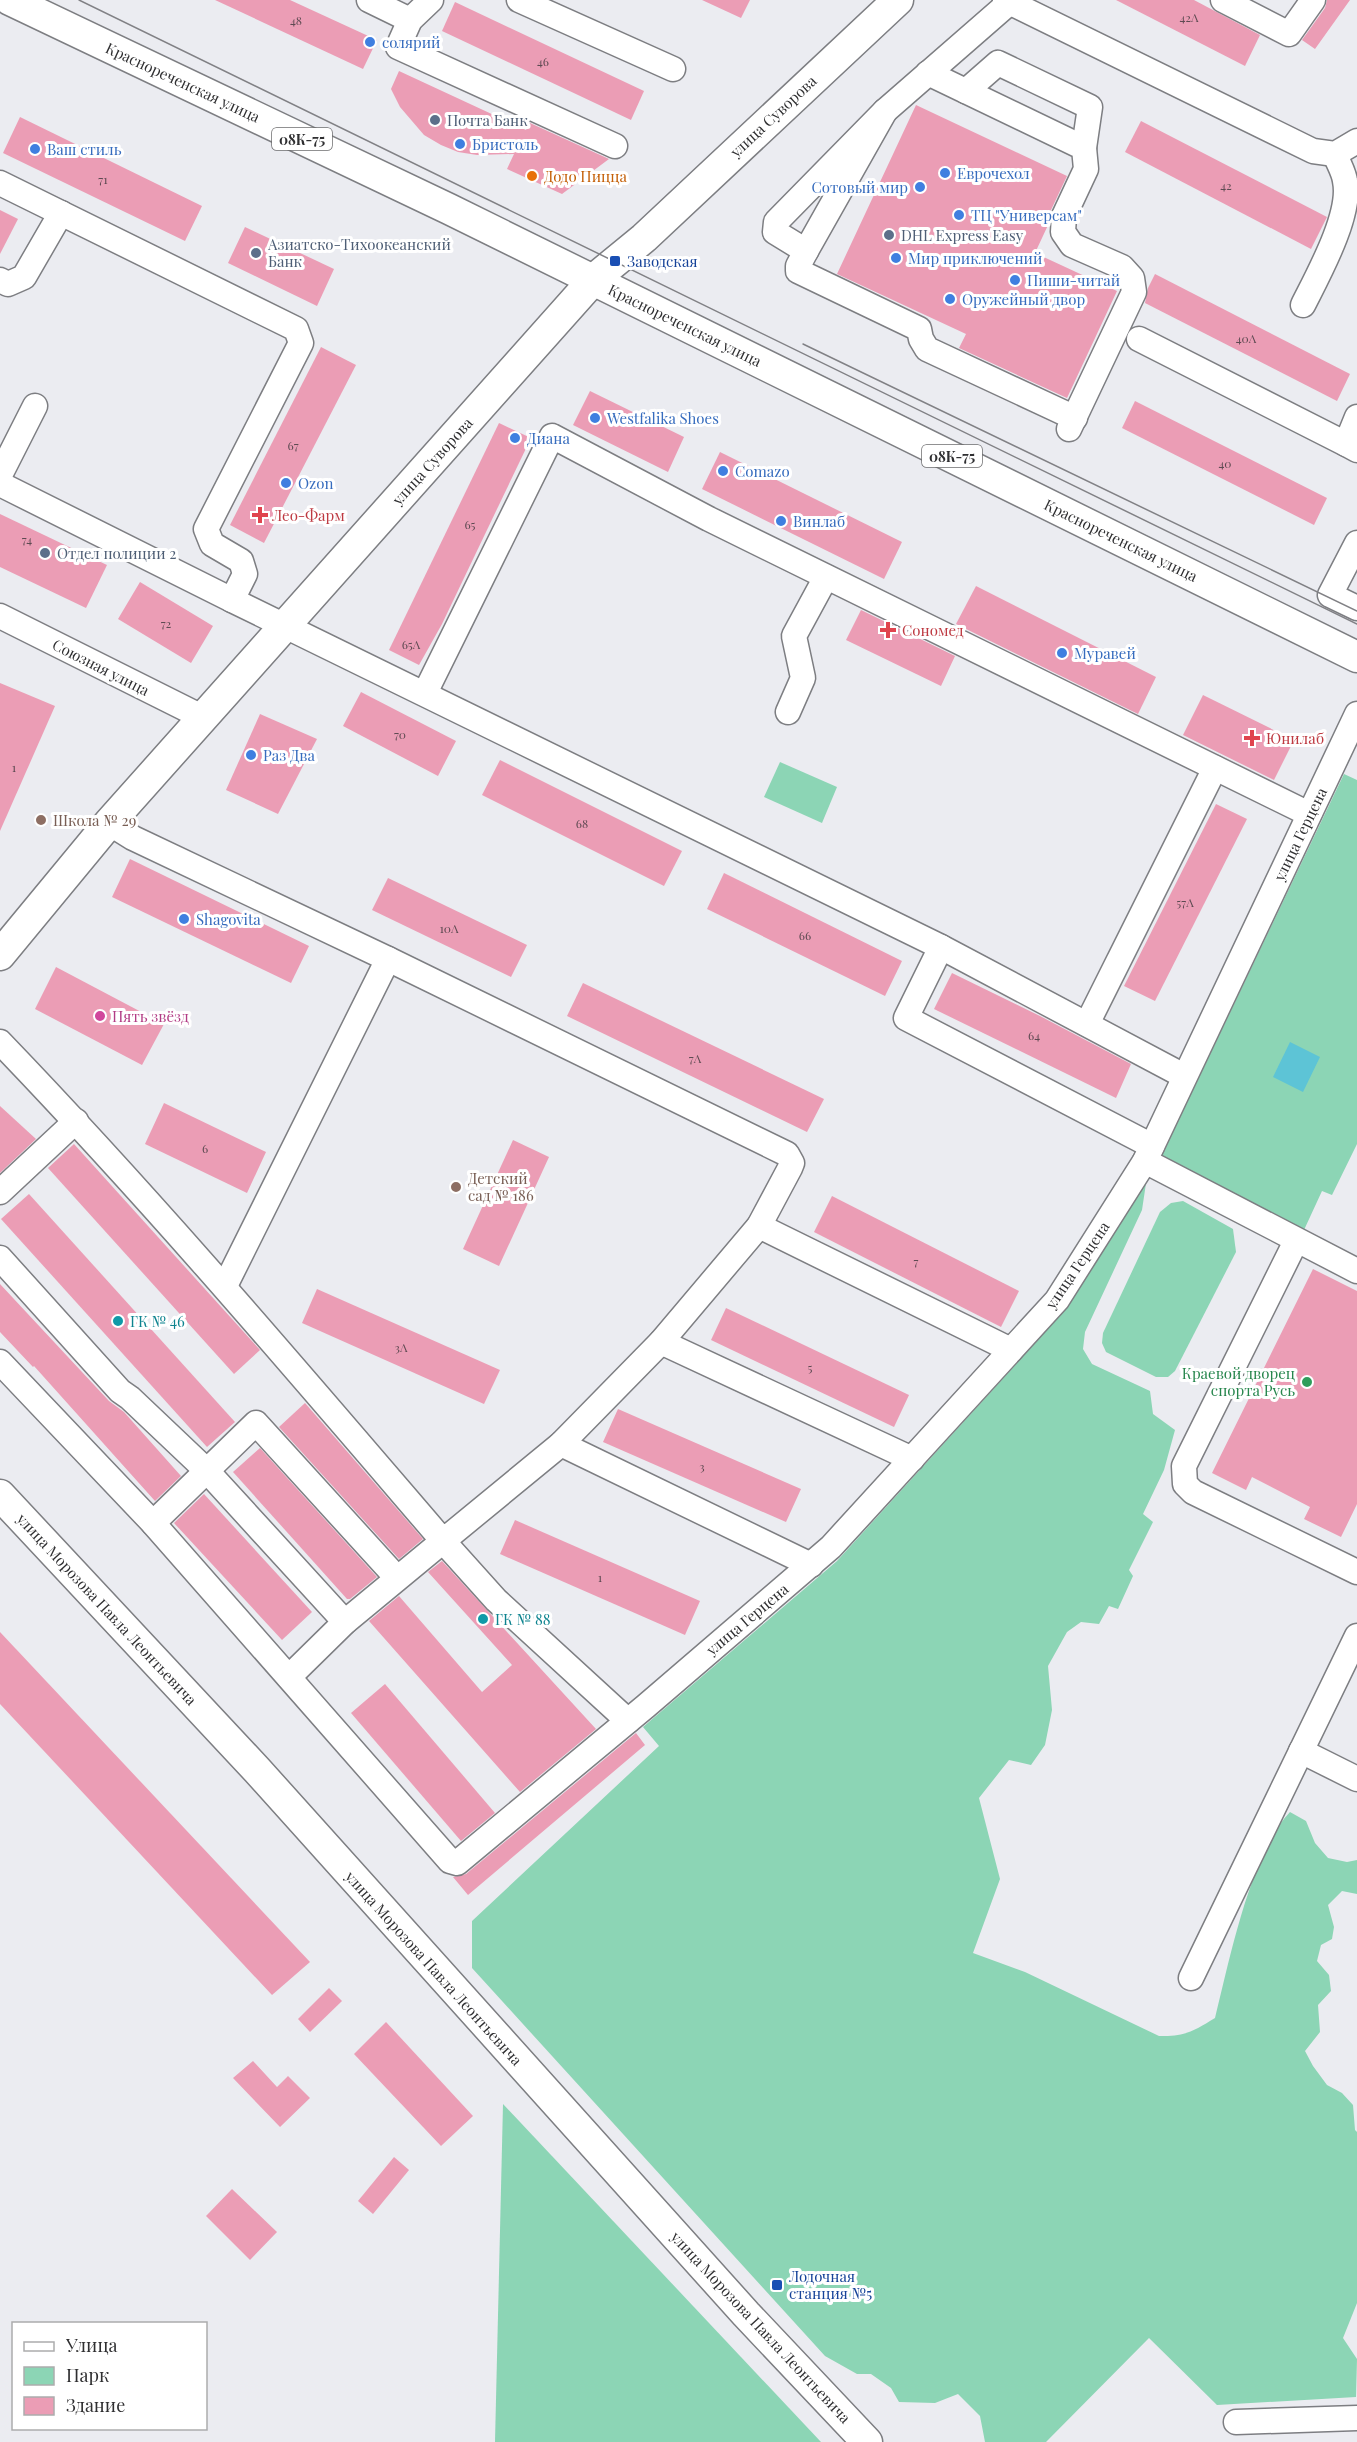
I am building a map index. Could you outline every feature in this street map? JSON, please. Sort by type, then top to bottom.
[{"type":"main road","name":"Краснореченская улица","points":[[10,0],[594,279],[1357,657]]},
{"type":"main road","name":"улица Суворова","points":[[0,955],[109,823],[202,717],[594,279],[644,238],[898,0]]},
{"type":"main road","name":"улица Морозова Павла Леонтьевича","points":[[0,1495],[257,1770],[746,2314],[867,2442]]},
{"type":"street","points":[[369,0],[410,20]]},
{"type":"street","points":[[431,0],[410,20],[398,47],[615,146]]},
{"type":"street","points":[[519,0],[673,69]]},
{"type":"street","points":[[1223,0],[1289,34],[1313,0]]},
{"type":"street","points":[[806,251],[775,232],[776,222],[885,111],[1007,1],[1313,151],[1335,154],[1357,141]]},
{"type":"street","points":[[885,111],[798,266],[800,273],[919,329],[921,339],[927,349],[1072,423],[1134,292],[1132,278],[1122,267],[1072,245],[1063,232],[1064,216],[1086,169],[1084,148],[1090,107],[998,63],[966,91]]},
{"type":"street","points":[[928,73],[1084,148]]},
{"type":"street","points":[[1303,305],[1325,260],[1346,206],[1345,181],[1335,154]]},
{"type":"street","points":[[0,183],[296,330],[301,343],[206,529],[212,544],[242,561],[245,574],[232,600]]},
{"type":"street","points":[[0,280],[8,284],[24,277],[61,213]]},
{"type":"street","points":[[1139,339],[1351,447],[1357,417]]},
{"type":"street","points":[[0,475],[35,406]]},
{"type":"street","points":[[425,693],[552,436],[679,504],[1309,814]]},
{"type":"street","points":[[0,484],[941,947],[1184,1076]]},
{"type":"street","points":[[1357,543],[1330,595],[1357,608]]},
{"type":"street","points":[[788,712],[803,678],[794,636],[826,577]]},
{"type":"street","name":"Союзная улица","points":[[0,616],[202,717]]},
{"type":"street","name":"улица Герцена","points":[[289,1677],[453,1862],[460,1861],[831,1547],[1057,1300],[1148,1154],[1309,814],[1351,744],[1357,714]]},
{"type":"street","points":[[1087,1024],[1215,768]]},
{"type":"street","points":[[0,1362],[153,1523],[289,1677],[345,1622],[561,1444],[661,1342],[759,1226],[792,1163],[787,1154],[388,959],[133,838],[109,823]]},
{"type":"street","points":[[941,947],[906,1018],[1148,1154],[1296,1241],[1357,1271]]},
{"type":"street","points":[[225,1286],[388,959]]},
{"type":"street","points":[[0,1042],[76,1121],[225,1286],[496,1600],[637,1713]]},
{"type":"street","points":[[0,1192],[76,1121]]},
{"type":"street","points":[[759,1226],[1011,1350]]},
{"type":"street","points":[[1296,1241],[1184,1466],[1185,1484],[1193,1492],[1357,1572]]},
{"type":"street","points":[[0,1258],[120,1391],[207,1471],[345,1622]]},
{"type":"street","points":[[661,1342],[912,1459]]},
{"type":"street","points":[[153,1523],[256,1424],[397,1578]]},
{"type":"street","points":[[561,1444],[811,1565]]},
{"type":"street","points":[[1191,1978],[1357,1635]]},
{"type":"street","points":[[1301,1751],[1357,1779]]},
{"type":"street","points":[[1236,2422],[1357,2418]]},
{"type":"green space","points":[[780,762],[837,787],[822,823],[764,797]]},
{"type":"green space","points":[[1344,774],[1357,780],[1357,1144],[1332,1195],[1322,1191],[1304,1230],[1159,1161]]},
{"type":"green space","points":[[1148,1170],[1142,1210],[1085,1332],[1083,1349],[1092,1364],[1150,1391],[1153,1414],[1175,1430],[1164,1470],[1143,1514],[1153,1522],[1129,1570],[1133,1576],[1118,1609],[1109,1606],[1099,1624],[1081,1622],[1067,1632],[1048,1666],[1052,1710],[1045,1745],[1031,1765],[1009,1760],[979,1798],[1000,1879],[973,1953],[1025,1972],[1159,2036],[1182,2034],[1195,2030],[1215,2018],[1243,1909],[1253,1880],[1276,1830],[1290,1812],[1306,1821],[1315,1843],[1328,1858],[1347,1862],[1357,1860],[1357,1894],[1342,1891],[1328,1905],[1334,1927],[1332,1939],[1321,1945],[1317,1961],[1329,1975],[1331,1991],[1318,2005],[1320,2032],[1305,2051],[1327,2085],[1342,2093],[1353,2105],[1357,2132],[1357,2303],[1343,2338],[1357,2359],[1356,2397],[1217,2405],[1149,2338],[1046,2442],[985,2442],[980,2416],[958,2394],[935,2403],[899,2402],[891,2388],[871,2374],[857,2374],[825,2356],[472,1968],[472,1921],[659,1746],[643,1727],[837,1561],[1037,1341],[1066,1308]]},
{"type":"green space","points":[[1183,1201],[1233,1229],[1236,1252],[1175,1371],[1168,1377],[1156,1377],[1106,1352],[1102,1343],[1103,1333],[1160,1212],[1171,1203]]},
{"type":"green space","points":[[503,2104],[821,2442],[495,2442]]},
{"type":"water","points":[[1290,1042],[1320,1057],[1303,1092],[1273,1077]]},
{"type":"building","points":[[215,0],[290,0],[377,40],[363,69]]},
{"type":"building","points":[[702,0],[750,0],[741,18]]},
{"type":"building","points":[[1116,0],[1194,0],[1260,35],[1245,66]]},
{"type":"building","points":[[1327,0],[1350,0],[1315,49],[1302,40],[1325,8]]},
{"type":"building","points":[[455,2],[644,91],[631,120],[442,31]]},
{"type":"building","points":[[399,71],[526,130],[530,123],[609,159],[562,194],[507,169],[514,154],[477,155],[458,152],[441,145],[424,135],[400,107],[391,89]]},
{"type":"building","name":"ТЦ \"Универсам\"","points":[[916,105],[1067,176],[1035,253],[1117,291],[1067,398],[959,348],[966,334],[837,274]]},
{"type":"building","points":[[20,117],[202,206],[185,241],[3,153]]},
{"type":"building","points":[[1141,121],[1327,217],[1311,249],[1125,152]]},
{"type":"building","points":[[0,210],[18,219],[0,254]]},
{"type":"building","points":[[245,227],[334,269],[317,306],[228,263]]},
{"type":"building","points":[[1155,274],[1350,374],[1337,401],[1145,303],[1148,288]]},
{"type":"building","points":[[321,347],[356,365],[264,543],[230,525]]},
{"type":"building","points":[[590,391],[684,437],[668,472],[573,425]]},
{"type":"building","points":[[1135,401],[1327,498],[1314,525],[1122,428]]},
{"type":"building","points":[[499,423],[531,438],[442,624],[419,665],[389,650]]},
{"type":"building","points":[[720,452],[902,542],[884,579],[702,489]]},
{"type":"building","points":[[0,514],[107,565],[86,608],[0,567]]},
{"type":"building","points":[[140,582],[213,626],[191,663],[118,619]]},
{"type":"building","points":[[976,586],[1156,677],[1138,714],[956,624]]},
{"type":"building","points":[[861,610],[955,656],[941,686],[846,640]]},
{"type":"building","points":[[0,683],[55,706],[0,831]]},
{"type":"building","points":[[361,692],[456,741],[438,776],[343,726]]},
{"type":"building","points":[[1203,695],[1294,740],[1274,780],[1183,735]]},
{"type":"building","points":[[260,714],[317,739],[278,814],[226,790]]},
{"type":"building","points":[[500,760],[682,851],[664,886],[482,795]]},
{"type":"building","points":[[1216,804],[1247,819],[1155,1001],[1124,986]]},
{"type":"building","points":[[130,859],[309,946],[291,983],[112,897]]},
{"type":"building","points":[[724,873],[902,961],[885,996],[707,909]]},
{"type":"building","points":[[388,878],[527,945],[511,977],[372,910]]},
{"type":"building","name":"Пять звёзд","points":[[56,967],[164,1024],[142,1065],[35,1009]]},
{"type":"building","points":[[952,973],[1131,1064],[1116,1098],[934,1009]]},
{"type":"building","points":[[583,983],[824,1099],[807,1132],[567,1016]]},
{"type":"building","points":[[164,1103],[266,1152],[247,1193],[145,1144]]},
{"type":"building","points":[[0,1106],[36,1139],[0,1173]]},
{"type":"building","points":[[513,1140],[549,1157],[499,1266],[463,1249]]},
{"type":"building","points":[[74,1144],[260,1350],[234,1374],[48,1168]]},
{"type":"building","name":"ГК № 46","points":[[29,1194],[235,1422],[207,1447],[1,1219]]},
{"type":"building","points":[[832,1196],[1019,1291],[1001,1327],[814,1232]]},
{"type":"building","name":"Краевой дворец спорта Русь","points":[[1313,1269],[1357,1291],[1357,1504],[1341,1537],[1304,1519],[1310,1507],[1252,1477],[1246,1490],[1212,1473]]},
{"type":"building","points":[[0,1284],[109,1401],[124,1412],[181,1476],[155,1501],[34,1366],[0,1332]]},
{"type":"building","points":[[317,1289],[500,1370],[484,1404],[302,1323]]},
{"type":"building","points":[[726,1308],[909,1395],[894,1427],[711,1340]]},
{"type":"building","points":[[305,1403],[423,1539],[399,1559],[279,1427]]},
{"type":"building","points":[[618,1409],[801,1489],[786,1522],[603,1442]]},
{"type":"building","points":[[260,1448],[377,1577],[350,1599],[347,1599],[233,1472]]},
{"type":"building","points":[[204,1494],[312,1612],[282,1640],[174,1523]]},
{"type":"building","points":[[515,1520],[700,1601],[685,1635],[500,1554]]},
{"type":"building","points":[[442,1561],[596,1729],[520,1792],[369,1621],[399,1596],[482,1692],[512,1665],[428,1572]]},
{"type":"building","points":[[0,1632],[310,1962],[272,1995],[0,1704]]},
{"type":"building","points":[[385,1684],[495,1813],[461,1841],[351,1713]]},
{"type":"building","points":[[636,1733],[645,1745],[468,1895],[453,1877],[466,1874]]},
{"type":"building","points":[[329,1988],[342,2001],[310,2032],[298,2019]]},
{"type":"building","points":[[386,2022],[473,2116],[441,2146],[354,2054]]},
{"type":"building","points":[[253,2061],[277,2087],[288,2076],[310,2098],[280,2127],[233,2078]]},
{"type":"building","points":[[394,2157],[409,2170],[373,2214],[358,2201]]},
{"type":"building","points":[[232,2189],[277,2232],[250,2260],[206,2216]]},
{"type":"tram line","points":[[79,0],[1357,624]]},
{"type":"tram line","points":[[803,344],[1357,611]]},
{"type":"place","name":"солярий","points":[[370,42]]},
{"type":"place","name":"Почта Банк","points":[[435,120]]},
{"type":"place","name":"Бристоль","points":[[460,144]]},
{"type":"place","name":"Ваш стиль","points":[[35,149]]},
{"type":"place","name":"Еврочехол","points":[[945,173]]},
{"type":"place","name":"Додо Пицца","points":[[532,176]]},
{"type":"place","name":"Сотовый мир","points":[[920,187]]},
{"type":"place","name":"ТЦ \"Универсам\"","points":[[959,215]]},
{"type":"place","name":"DHL Express Easy","points":[[889,235]]},
{"type":"place","name":"Азиатско-Тихоокеанский Банк","points":[[256,253]]},
{"type":"place","name":"Мир приключений","points":[[896,258]]},
{"type":"place","name":"Заводская","points":[[615,261]]},
{"type":"place","name":"Пиши-читай","points":[[1015,280]]},
{"type":"place","name":"Оружейный двор","points":[[950,299]]},
{"type":"place","name":"Westfalika Shoes","points":[[595,418]]},
{"type":"place","name":"Диана","points":[[515,438]]},
{"type":"place","name":"Comazo","points":[[723,471]]},
{"type":"place","name":"Ozon","points":[[286,483]]},
{"type":"place","name":"Лео-Фарм","points":[[260,515]]},
{"type":"place","name":"Винлаб","points":[[781,521]]},
{"type":"place","name":"Отдел полиции 2","points":[[45,553]]},
{"type":"place","name":"Сономед","points":[[888,630]]},
{"type":"place","name":"Муравей","points":[[1062,653]]},
{"type":"place","name":"Юнилаб","points":[[1252,738]]},
{"type":"place","name":"Раз Два","points":[[251,755]]},
{"type":"place","name":"Школа № 29","points":[[41,820]]},
{"type":"place","name":"Shagovita","points":[[184,919]]},
{"type":"place","name":"Пять звёзд","points":[[100,1016]]},
{"type":"place","name":"Детский сад № 186","points":[[456,1187]]},
{"type":"place","name":"ГК № 46","points":[[118,1321]]},
{"type":"place","name":"Краевой дворец спорта Русь","points":[[1307,1382]]},
{"type":"place","name":"ГК № 88","points":[[483,1619]]},
{"type":"place","name":"Лодочная станция №5","points":[[777,2285]]}]
